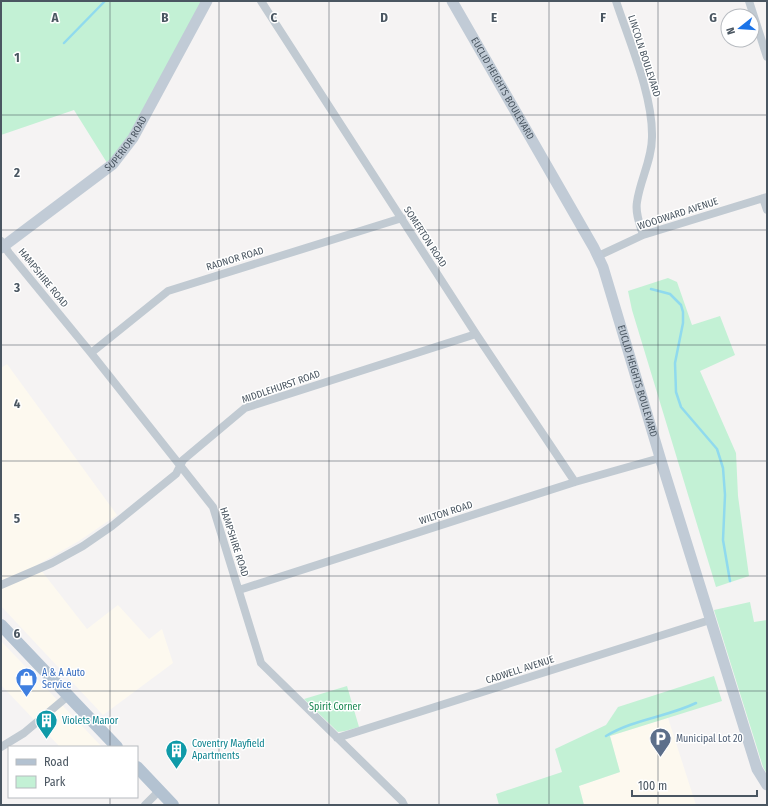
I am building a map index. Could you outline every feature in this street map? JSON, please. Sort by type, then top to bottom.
[{"type":"main road","points":[[1,625],[116,746]]},
{"type":"main road","points":[[138,769],[173,805]]},
{"type":"street","name":"SUPERIOR ROAD","points":[[2,245],[113,164],[133,138],[207,1]]},
{"type":"street","name":"SOMERTON ROAD","points":[[261,1],[476,334],[575,482]]},
{"type":"street","name":"EUCLID HEIGHTS BOULEVARD","points":[[452,1],[603,267],[660,458],[757,769],[767,785]]},
{"type":"street","name":"LINCOLN BOULEVARD","points":[[616,1],[643,82],[651,114],[651,154],[637,202],[637,211],[643,235]]},
{"type":"street","points":[[749,1],[767,57]]},
{"type":"street","name":"WOODWARD AVENUE","points":[[598,256],[643,235],[765,198]]},
{"type":"street","points":[[765,198],[767,210]]},
{"type":"street","name":"RADNOR ROAD","points":[[91,353],[168,291],[402,218]]},
{"type":"street","name":"HAMPSHIRE ROAD","points":[[2,245],[91,353],[213,507],[261,663],[402,801],[404,805]]},
{"type":"street","name":"MIDDLEHURST ROAD","points":[[1,585],[52,563],[83,546],[176,474],[183,460],[245,408],[476,334]]},
{"type":"street","name":"WILTON ROAD","points":[[239,590],[575,482],[660,458]]},
{"type":"street","name":"CADWELL AVENUE","points":[[337,738],[710,620]]},
{"type":"street","points":[[1,747],[24,733],[68,696]]},
{"type":"street","points":[[144,805],[159,790]]},
{"type":"shaded area","points":[[7,364],[117,515],[79,541],[37,565],[87,629],[118,605],[149,639],[162,629],[173,663],[103,715],[1,606],[1,368]]},
{"type":"shaded area","points":[[1,641],[101,746],[59,746],[1,685]]},
{"type":"shaded area","name":"Municipal Lot 20","points":[[668,718],[696,805],[584,805],[579,786],[620,772],[610,736]]},
{"type":"green space","points":[[1,1],[207,1],[133,138],[109,166],[74,110],[1,135]]},
{"type":"green space","points":[[668,278],[677,282],[692,325],[720,316],[735,355],[700,371],[736,453],[738,496],[749,576],[716,587],[632,310],[628,291]]},
{"type":"green space","points":[[750,602],[754,622],[767,620],[767,774],[763,767],[714,610]]},
{"type":"green space","points":[[714,676],[722,701],[610,736],[620,772],[579,786],[584,805],[499,805],[496,794],[562,772],[555,749],[606,725],[618,707]]},
{"type":"green space","name":"Spirit Corner","points":[[347,686],[359,727],[338,732],[304,699]]},
{"type":"waterway","points":[[64,43],[105,1]]},
{"type":"waterway","points":[[651,289],[670,294],[681,305],[683,312],[683,323],[675,363],[676,392],[681,407],[717,449],[723,468],[725,495],[723,540],[730,581]]},
{"type":"waterway","points":[[606,736],[617,730],[674,712],[696,703]]},
{"type":"place","name":"A & A Auto Service","points":[[27,698]]},
{"type":"place","name":"Violets Manor","points":[[46,740]]},
{"type":"place","name":"Municipal Lot 20","points":[[661,758]]},
{"type":"place","name":"Coventry Mayfield Apartments","points":[[176,770]]}]
